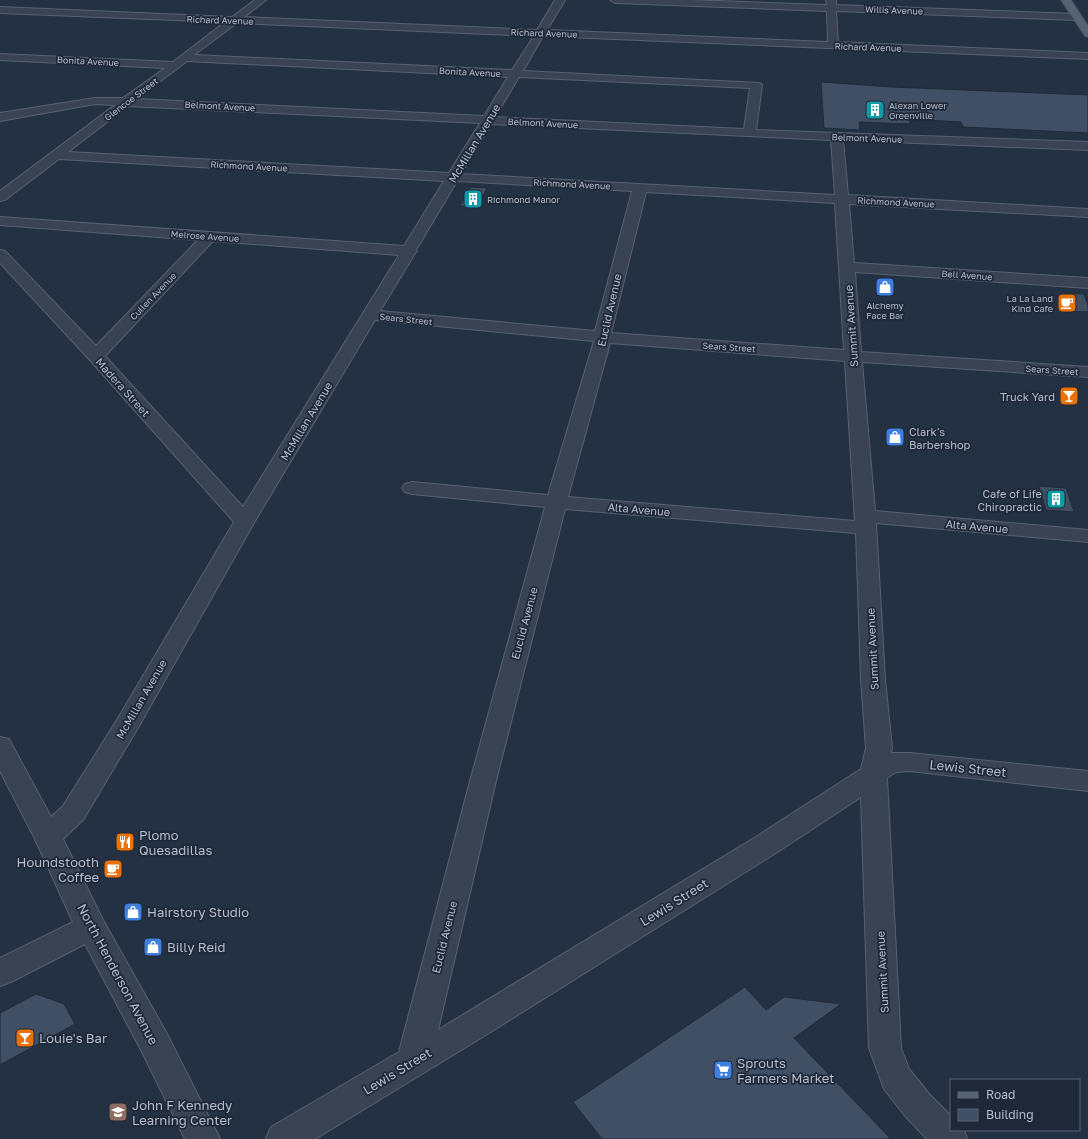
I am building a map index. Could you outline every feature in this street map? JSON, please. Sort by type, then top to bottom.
[{"type":"main road","points":[[1066,0],[1087,33]]},
{"type":"street","name":"Glencoe Street","points":[[0,197],[261,0]]},
{"type":"street","name":"McMillan Avenue","points":[[48,837],[73,813],[126,726],[245,521],[410,251],[560,0]]},
{"type":"street","name":"Willis Avenue","points":[[615,0],[831,4],[1076,17]]},
{"type":"street","points":[[831,4],[833,45]]},
{"type":"street","name":"Richard Avenue","points":[[0,10],[1088,56]]},
{"type":"street","name":"Bonita Avenue","points":[[0,57],[176,65]]},
{"type":"street","name":"Bonita Avenue","points":[[185,58],[756,85],[750,133]]},
{"type":"street","points":[[16,69],[62,60]]},
{"type":"street","name":"Belmont Avenue","points":[[0,117],[95,101],[837,137],[1088,146]]},
{"type":"street","name":"Summit Avenue","points":[[837,137],[866,522],[873,679],[879,748],[874,773],[875,824],[885,1048],[896,1078],[918,1106],[950,1139]]},
{"type":"street","name":"Richmond Avenue","points":[[57,155],[1088,213]]},
{"type":"street","name":"Euclid Avenue","points":[[414,1060],[453,900],[556,502],[574,445],[640,188]]},
{"type":"street","name":"Melrose Avenue","points":[[0,221],[410,251]]},
{"type":"street","name":"Cullen Avenue","points":[[96,356],[210,236]]},
{"type":"street","name":"Madera Street","points":[[0,254],[96,356],[245,521]]},
{"type":"street","name":"Bell Avenue","points":[[846,267],[1088,283]]},
{"type":"street","name":"Sears Street","points":[[371,315],[602,338],[1088,372]]},
{"type":"street","name":"Alta Avenue","points":[[412,488],[556,502],[1088,536]]},
{"type":"street","name":"North Henderson Avenue","points":[[0,746],[48,837],[91,927],[154,1042],[203,1139]]},
{"type":"street","name":"Lewis Street","points":[[283,1139],[470,1028],[769,843],[835,801],[890,762],[910,762],[1088,781]]},
{"type":"street","points":[[0,973],[91,927]]},
{"type":"building","name":"Alexan Lower Greenville","points":[[821,82],[892,87],[1088,95],[1088,133],[963,127],[961,122],[909,119],[910,124],[859,122],[860,130],[824,128]]},
{"type":"building","name":"Richmond Manor","points":[[471,187],[487,188],[477,207],[460,206]]},
{"type":"building","name":"La La Land Kind Cafe","points":[[1062,293],[1084,294],[1088,305],[1088,312],[1068,311]]},
{"type":"building","name":"Cafe of Life Chiropractic","points":[[1039,486],[1066,488],[1074,512],[1046,510]]},
{"type":"building","name":"Sprouts Farmers Market","points":[[745,987],[766,1010],[784,997],[841,1004],[794,1038],[891,1139],[602,1139],[573,1102]]},
{"type":"building","name":"Louie's Bar","points":[[36,994],[64,1004],[75,1024],[0,1065],[0,1013]]},
{"type":"place","name":"Alexan Lower Greenville","points":[[875,110]]},
{"type":"place","name":"Richmond Manor","points":[[473,199]]},
{"type":"place","name":"Alchemy Face Bar","points":[[885,287]]},
{"type":"place","name":"La La Land Kind Cafe","points":[[1067,303]]},
{"type":"place","name":"Truck Yard","points":[[1069,396]]},
{"type":"place","name":"Clark's Barbershop","points":[[895,437]]},
{"type":"place","name":"Cafe of Life Chiropractic","points":[[1056,499]]},
{"type":"place","name":"Plomo Quesadillas","points":[[125,842]]},
{"type":"place","name":"Houndstooth Coffee","points":[[113,869]]},
{"type":"place","name":"Hairstory Studio","points":[[133,912]]},
{"type":"place","name":"Billy Reid","points":[[153,947]]},
{"type":"place","name":"Louie's Bar","points":[[25,1038]]},
{"type":"place","name":"Sprouts Farmers Market","points":[[723,1070]]},
{"type":"place","name":"John F Kennedy Learning Center","points":[[118,1112]]}]
